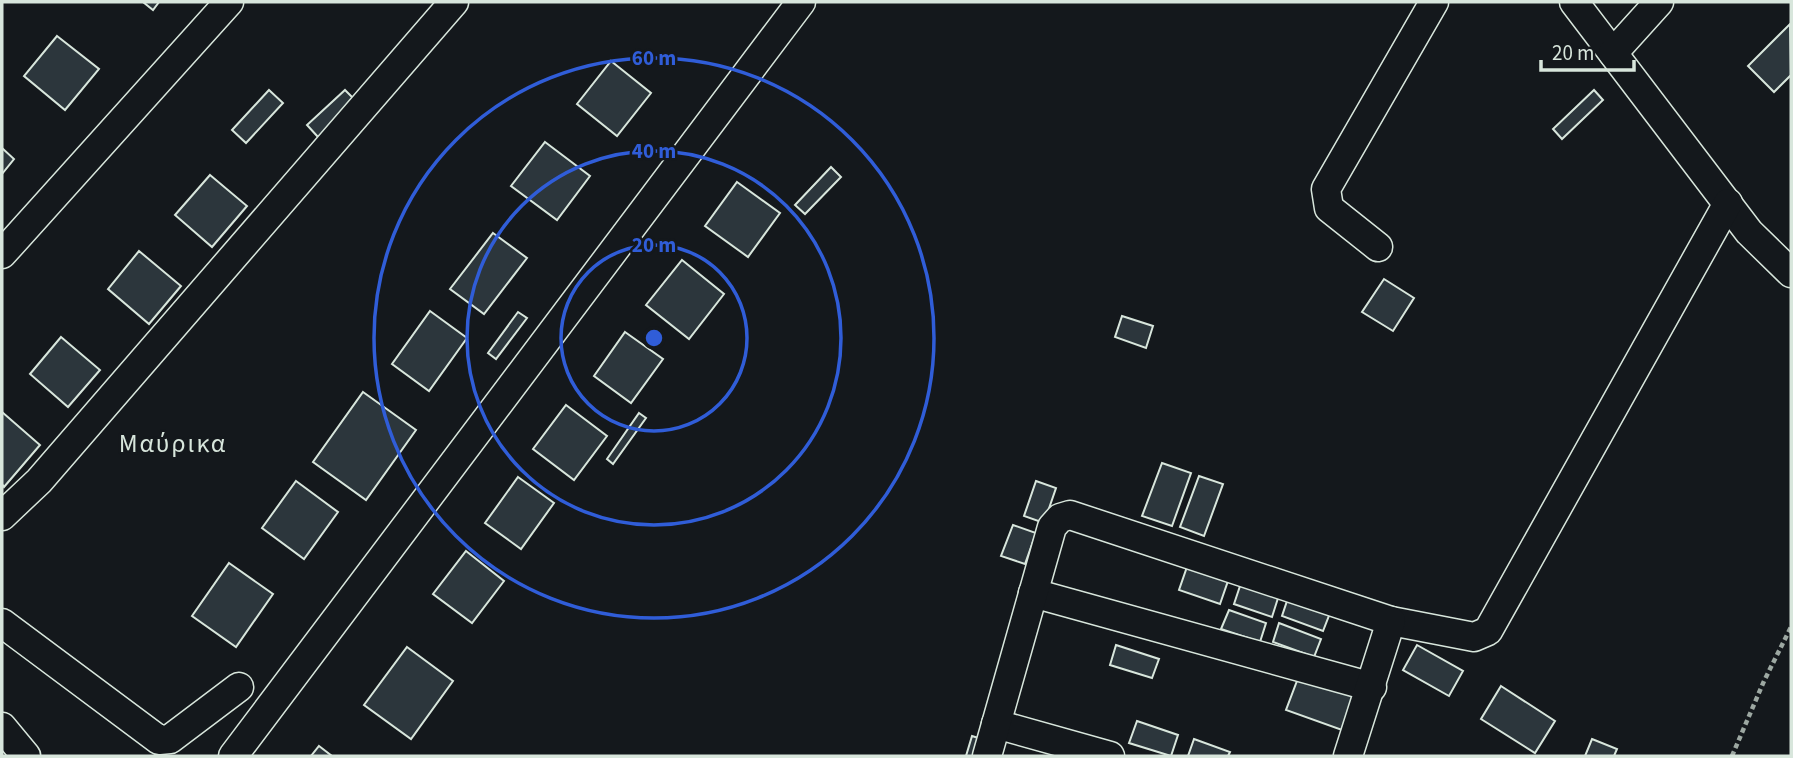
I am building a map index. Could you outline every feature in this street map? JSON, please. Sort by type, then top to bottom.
[{"type":"street","points":[[2,254],[229,2]]},
{"type":"street","points":[[2,516],[48,471],[454,2]]},
{"type":"street","points":[[233,756],[801,2]]},
{"type":"street","points":[[1378,247],[1329,208],[1326,189],[1434,2]]},
{"type":"street","points":[[1574,2],[1728,203],[1786,257]]},
{"type":"street","points":[[1613,53],[1659,2]]},
{"type":"street","points":[[987,756],[1052,527],[1060,518],[1070,515],[1391,621],[1474,637],[1488,631],[1728,203]]},
{"type":"street","points":[[1033,593],[1372,687]]},
{"type":"street","points":[[1348,756],[1391,621]]},
{"type":"street","points":[[2,623],[159,740],[170,739],[239,687]]},
{"type":"street","points":[[996,724],[1110,756]]},
{"type":"street","points":[[2,727],[26,756]]},
{"type":"path","points":[[1732,756],[1791,627]]},
{"type":"building","points":[[143,2],[159,2],[153,10]]},
{"type":"building","points":[[1790,24],[1791,75],[1774,92],[1748,66]]},
{"type":"building","points":[[57,36],[99,69],[65,110],[24,76]]},
{"type":"building","points":[[611,61],[651,93],[617,136],[577,104]]},
{"type":"building","points":[[269,90],[283,103],[246,143],[232,130]]},
{"type":"building","points":[[345,90],[356,101],[318,137],[307,125]]},
{"type":"building","points":[[1594,90],[1603,100],[1562,139],[1553,129]]},
{"type":"building","points":[[545,142],[590,176],[557,220],[511,186]]},
{"type":"building","points":[[2,148],[14,159],[2,174]]},
{"type":"building","points":[[831,167],[841,177],[805,214],[795,205]]},
{"type":"building","points":[[210,175],[247,206],[212,247],[175,215]]},
{"type":"building","points":[[737,182],[780,213],[748,257],[705,226]]},
{"type":"building","points":[[493,233],[527,258],[484,314],[450,289]]},
{"type":"building","points":[[139,251],[181,286],[149,324],[108,289]]},
{"type":"building","points":[[682,260],[724,294],[689,339],[646,305]]},
{"type":"building","points":[[1384,279],[1414,298],[1393,331],[1362,312]]},
{"type":"building","points":[[430,311],[467,338],[429,391],[392,364]]},
{"type":"building","points":[[518,312],[527,318],[496,359],[488,353]]},
{"type":"building","points":[[1122,316],[1153,326],[1146,348],[1115,337]]},
{"type":"building","points":[[625,332],[663,359],[631,403],[594,376]]},
{"type":"building","points":[[61,337],[100,370],[68,407],[30,374]]},
{"type":"building","points":[[363,392],[416,430],[366,500],[313,462]]},
{"type":"building","points":[[566,405],[607,436],[574,480],[533,449]]},
{"type":"building","points":[[2,412],[40,445],[4,487],[2,484]]},
{"type":"building","points":[[639,413],[646,418],[613,464],[607,459]]},
{"type":"building","points":[[1162,463],[1191,473],[1172,526],[1142,516]]},
{"type":"building","points":[[1199,476],[1223,484],[1204,536],[1180,527]]},
{"type":"building","points":[[518,477],[554,503],[521,549],[485,523]]},
{"type":"building","points":[[296,481],[338,512],[304,559],[262,528]]},
{"type":"building","points":[[1036,481],[1056,488],[1044,523],[1024,516]]},
{"type":"building","points":[[1013,525],[1036,533],[1025,564],[1001,556]]},
{"type":"building","points":[[466,551],[504,581],[472,623],[433,594]]},
{"type":"building","points":[[229,563],[273,594],[236,647],[192,616]]},
{"type":"building","points":[[1188,564],[1229,578],[1220,604],[1179,590]]},
{"type":"building","points":[[1241,583],[1279,595],[1272,617],[1234,604]]},
{"type":"building","points":[[1288,598],[1330,613],[1323,631],[1282,616]]},
{"type":"building","points":[[1229,610],[1266,623],[1260,642],[1221,629]]},
{"type":"building","points":[[1279,623],[1321,639],[1314,657],[1273,642]]},
{"type":"building","points":[[1116,645],[1159,659],[1152,678],[1110,665]]},
{"type":"building","points":[[1417,645],[1463,671],[1449,696],[1403,670]]},
{"type":"building","points":[[407,647],[453,681],[411,739],[364,705]]},
{"type":"building","points":[[1300,673],[1356,692],[1342,730],[1286,710]]},
{"type":"building","points":[[1501,686],[1555,721],[1535,753],[1481,719]]},
{"type":"building","points":[[1137,721],[1178,735],[1171,756],[1129,743]]},
{"type":"building","points":[[972,736],[991,742],[986,756],[966,756]]},
{"type":"building","points":[[1194,739],[1230,752],[1228,756],[1188,756]]},
{"type":"building","points":[[1592,739],[1617,749],[1614,756],[1585,756]]},
{"type":"building","points":[[319,746],[332,756],[311,756]]},
{"type":"district","name":"Μαύρικα","points":[[173,443]]}]
